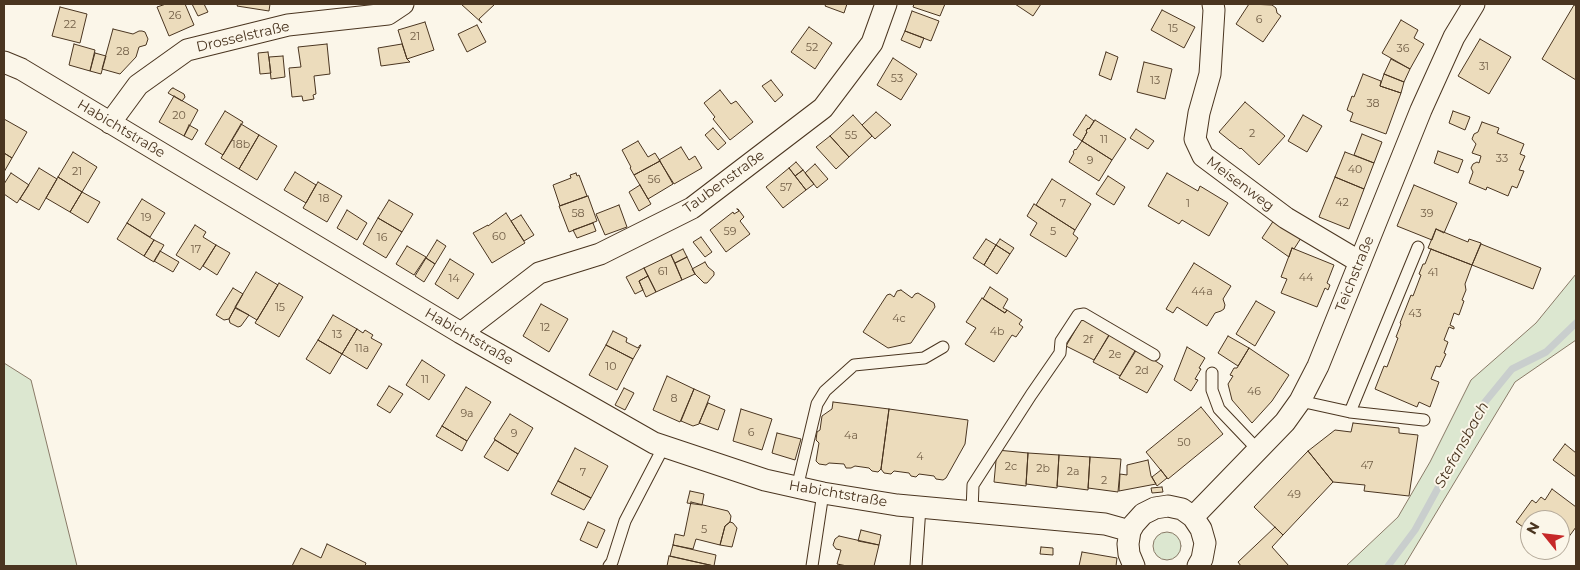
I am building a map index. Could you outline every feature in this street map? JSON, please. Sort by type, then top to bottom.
[{"type":"street","name":"Drosselstraße","points":[[110,123],[138,85],[187,50],[288,25],[388,14],[403,4]]},
{"type":"street","name":"Taubenstraße","points":[[461,333],[539,274],[600,254],[692,208],[823,108],[872,43],[886,4]]},
{"type":"street","name":"Meisenweg","points":[[1213,4],[1210,74],[1194,139],[1202,156],[1286,218],[1360,262]]},
{"type":"street","name":"Teichstraße","points":[[1193,517],[1284,422],[1300,401],[1318,366],[1420,110],[1454,37],[1474,4]]},
{"type":"street","name":"Habichtstraße","points":[[4,62],[21,69],[461,333],[654,443],[764,480],[823,493],[897,505],[1105,524],[1130,531]]},
{"type":"street","points":[[1134,566],[1128,554],[1130,531],[1143,514],[1155,508],[1168,506],[1182,510],[1193,517],[1201,529],[1205,543],[1202,564]]},
{"type":"lane","points":[[1350,412],[1418,247]]},
{"type":"lane","points":[[972,512],[974,485],[1060,353],[1061,341],[1078,315],[1084,314],[1154,355]]},
{"type":"lane","points":[[797,488],[817,404],[825,391],[854,365],[924,358],[943,347]]},
{"type":"lane","points":[[1212,374],[1212,390],[1220,409],[1258,450]]},
{"type":"lane","points":[[1300,401],[1350,412],[1424,420]]},
{"type":"lane","points":[[609,566],[625,521],[664,446]]},
{"type":"lane","points":[[812,566],[823,493]]},
{"type":"lane","points":[[916,566],[920,507]]},
{"type":"green space","points":[[1576,274],[1576,340],[1515,382],[1404,566],[1346,566],[1398,517],[1430,462],[1471,380],[1536,323]]},
{"type":"green space","points":[[4,363],[31,380],[77,566],[4,566]]},
{"type":"green space","points":[[1167,532],[1177,536],[1181,546],[1177,556],[1167,560],[1157,556],[1153,546],[1157,536]]},
{"type":"building","points":[[166,4],[185,4],[194,25],[169,36],[157,7]]},
{"type":"building","points":[[192,4],[204,4],[208,12],[198,16]]},
{"type":"building","points":[[238,4],[270,4],[269,11],[237,6]]},
{"type":"building","points":[[461,4],[495,4],[479,19],[482,23]]},
{"type":"building","points":[[826,4],[847,4],[844,13],[825,6]]},
{"type":"building","points":[[914,4],[945,4],[940,16],[913,7]]},
{"type":"building","points":[[1015,4],[1041,4],[1033,16]]},
{"type":"building","points":[[1249,4],[1272,5],[1281,16],[1263,42],[1236,24]]},
{"type":"building","points":[[1574,5],[1576,6],[1576,80],[1542,59]]},
{"type":"building","points":[[60,7],[87,14],[80,43],[52,36]]},
{"type":"building","points":[[1162,10],[1195,27],[1184,48],[1151,30]]},
{"type":"building","points":[[912,11],[939,21],[931,41],[905,31]]},
{"type":"building","points":[[1401,20],[1418,30],[1414,38],[1424,44],[1410,69],[1382,53]]},
{"type":"building","points":[[425,22],[434,50],[407,59],[398,30]]},
{"type":"building","points":[[477,25],[486,42],[467,52],[458,34]]},
{"type":"building","points":[[809,27],[832,43],[815,69],[791,52]]},
{"type":"building","points":[[113,29],[133,34],[142,31],[145,32],[148,39],[146,45],[139,47],[136,57],[120,74],[102,69]]},
{"type":"building","points":[[905,31],[924,38],[920,48],[901,40]]},
{"type":"building","points":[[1480,39],[1511,57],[1489,94],[1458,76]]},
{"type":"building","points":[[74,44],[95,50],[90,71],[69,65]]},
{"type":"building","points":[[327,44],[330,74],[314,76],[316,94],[313,95],[314,99],[303,101],[302,96],[292,97],[289,68],[301,67],[298,47]]},
{"type":"building","points":[[402,44],[407,59],[410,62],[381,66],[378,48]]},
{"type":"building","points":[[268,52],[271,73],[260,74],[258,53]]},
{"type":"building","points":[[1106,52],[1118,57],[1111,80],[1099,75]]},
{"type":"building","points":[[95,53],[106,56],[101,74],[90,71]]},
{"type":"building","points":[[283,56],[285,77],[271,79],[269,57]]},
{"type":"building","points":[[893,58],[917,74],[901,100],[877,85]]},
{"type":"building","points":[[1391,59],[1410,69],[1404,82],[1384,74]]},
{"type":"building","points":[[1144,62],[1172,69],[1165,99],[1137,92]]},
{"type":"building","points":[[1363,74],[1381,81],[1380,86],[1401,93],[1386,134],[1350,121],[1353,113],[1347,110]]},
{"type":"building","points":[[1384,74],[1404,82],[1401,93],[1380,86]]},
{"type":"building","points":[[771,80],[783,95],[775,102],[762,86]]},
{"type":"building","points":[[173,88],[184,94],[185,97],[182,101],[168,93]]},
{"type":"building","points":[[720,90],[731,104],[736,101],[753,122],[730,140],[713,119],[715,117],[704,103]]},
{"type":"building","points":[[174,96],[198,110],[184,136],[159,122]]},
{"type":"building","points":[[1245,102],[1285,136],[1259,165],[1241,148],[1219,132]]},
{"type":"building","points":[[225,111],[243,122],[223,155],[205,144]]},
{"type":"building","points":[[1453,111],[1470,117],[1465,130],[1449,123]]},
{"type":"building","points":[[876,112],[891,125],[875,139],[862,125]]},
{"type":"building","points":[[853,115],[872,136],[849,157],[830,136]]},
{"type":"building","points":[[1086,115],[1094,121],[1086,131],[1082,141],[1073,135]]},
{"type":"building","points":[[1303,115],[1322,126],[1307,152],[1288,141]]},
{"type":"building","points":[[4,119],[27,132],[12,158],[4,153]]},
{"type":"building","points":[[1095,120],[1126,139],[1112,160],[1082,141],[1086,131]]},
{"type":"building","points":[[1482,122],[1499,128],[1497,133],[1524,144],[1520,154],[1525,156],[1519,170],[1524,171],[1517,188],[1512,186],[1508,196],[1487,187],[1486,190],[1469,183],[1473,172],[1471,168],[1473,164],[1479,163],[1481,156],[1472,153],[1476,144],[1472,139],[1474,134],[1478,132]]},
{"type":"building","points":[[241,124],[259,135],[239,169],[221,158]]},
{"type":"building","points":[[189,125],[198,130],[192,140],[184,136]]},
{"type":"building","points":[[713,128],[726,143],[718,150],[705,135]]},
{"type":"building","points":[[1136,129],[1154,141],[1148,149],[1130,138]]},
{"type":"building","points":[[1362,134],[1382,142],[1374,163],[1354,155]]},
{"type":"building","points":[[259,135],[277,146],[257,180],[239,169]]},
{"type":"building","points":[[830,136],[849,157],[836,169],[816,147]]},
{"type":"building","points":[[638,141],[648,157],[655,153],[660,161],[634,175],[622,150]]},
{"type":"building","points":[[1082,141],[1112,160],[1099,181],[1069,162],[1073,152]]},
{"type":"building","points":[[681,147],[689,160],[695,156],[702,168],[674,184],[659,160]]},
{"type":"building","points":[[1438,151],[1463,160],[1458,173],[1434,163]]},
{"type":"building","points":[[73,152],[97,167],[82,192],[58,177]]},
{"type":"building","points":[[1345,152],[1374,163],[1364,189],[1335,177]]},
{"type":"building","points":[[4,153],[12,158],[4,172]]},
{"type":"building","points":[[660,161],[673,184],[648,199],[634,175]]},
{"type":"building","points":[[796,162],[803,170],[795,176],[789,168]]},
{"type":"building","points":[[815,164],[828,179],[817,188],[805,173]]},
{"type":"building","points":[[39,168],[57,179],[39,210],[20,199]]},
{"type":"building","points":[[789,168],[806,190],[783,208],[766,187]]},
{"type":"building","points":[[803,170],[814,184],[806,190],[795,176]]},
{"type":"building","points":[[295,172],[316,185],[306,203],[284,190]]},
{"type":"building","points":[[11,173],[29,185],[17,203],[4,194],[4,184]]},
{"type":"building","points":[[576,173],[577,176],[579,175],[587,196],[560,206],[553,185],[571,178],[570,175]]},
{"type":"building","points":[[1167,173],[1198,191],[1200,186],[1228,203],[1209,236],[1182,220],[1179,224],[1148,206]]},
{"type":"building","points":[[1108,176],[1125,187],[1114,205],[1096,194]]},
{"type":"building","points":[[58,177],[82,192],[70,212],[46,198]]},
{"type":"building","points":[[1335,177],[1364,189],[1349,229],[1319,217]]},
{"type":"building","points":[[1052,179],[1091,204],[1075,230],[1036,205]]},
{"type":"building","points":[[318,182],[342,196],[327,222],[303,208]]},
{"type":"building","points":[[640,185],[651,204],[639,211],[629,192]]},
{"type":"building","points":[[1414,185],[1457,203],[1444,233],[1436,229],[1432,240],[1397,226]]},
{"type":"building","points":[[82,192],[100,202],[88,223],[70,212]]},
{"type":"building","points":[[588,196],[597,221],[569,232],[559,206]]},
{"type":"building","points":[[142,199],[165,213],[150,237],[127,223]]},
{"type":"building","points":[[389,200],[413,214],[402,232],[378,218]]},
{"type":"building","points":[[1034,204],[1075,230],[1073,234],[1078,238],[1066,257],[1030,235],[1037,223],[1027,216]]},
{"type":"building","points":[[619,205],[627,227],[605,235],[596,214]]},
{"type":"building","points":[[738,209],[744,217],[740,221],[750,234],[726,252],[710,230],[733,212],[734,214],[739,211]]},
{"type":"building","points":[[347,210],[367,223],[357,240],[337,228]]},
{"type":"building","points":[[506,213],[525,243],[492,263],[473,233],[488,226]]},
{"type":"building","points":[[521,215],[534,235],[524,241],[511,221]]},
{"type":"building","points":[[378,218],[402,232],[386,258],[363,244]]},
{"type":"building","points":[[1274,220],[1301,238],[1294,249],[1292,248],[1289,257],[1262,238]]},
{"type":"building","points":[[127,223],[154,240],[144,256],[117,239]]},
{"type":"building","points":[[593,223],[596,231],[577,238],[573,230]]},
{"type":"building","points":[[195,225],[206,232],[203,237],[216,245],[200,270],[176,255]]},
{"type":"building","points":[[1436,229],[1468,242],[1469,239],[1481,243],[1472,265],[1428,248]]},
{"type":"building","points":[[701,237],[712,252],[705,257],[693,242]]},
{"type":"building","points":[[986,239],[996,245],[984,265],[973,258]]},
{"type":"building","points":[[1000,239],[1014,248],[1010,254],[996,245]]},
{"type":"building","points":[[154,240],[164,245],[154,262],[144,256]]},
{"type":"building","points":[[437,240],[446,246],[435,264],[426,258]]},
{"type":"building","points":[[1481,244],[1541,268],[1533,289],[1472,265]]},
{"type":"building","points":[[216,245],[230,253],[217,275],[203,266]]},
{"type":"building","points":[[996,245],[1010,254],[997,274],[984,265]]},
{"type":"building","points":[[407,246],[426,257],[414,275],[396,264]]},
{"type":"building","points":[[1292,248],[1334,265],[1327,283],[1330,285],[1328,290],[1325,288],[1317,307],[1281,293],[1287,279],[1281,277]]},
{"type":"building","points":[[683,249],[687,257],[675,263],[671,255]]},
{"type":"building","points":[[1431,249],[1472,265],[1465,284],[1466,290],[1462,300],[1464,301],[1459,315],[1454,313],[1450,325],[1454,329],[1449,327],[1444,340],[1448,342],[1444,353],[1446,354],[1440,367],[1436,366],[1431,379],[1439,382],[1430,407],[1419,402],[1417,407],[1375,389],[1384,366],[1387,367],[1398,338],[1396,337],[1400,323],[1411,295],[1413,296],[1423,264],[1425,264]]},
{"type":"building","points":[[160,251],[179,262],[173,272],[154,261]]},
{"type":"building","points":[[671,255],[682,280],[656,292],[644,268]]},
{"type":"building","points":[[687,257],[695,274],[682,280],[675,263]]},
{"type":"building","points":[[426,258],[435,264],[424,282],[415,276]]},
{"type":"building","points":[[450,259],[474,274],[458,299],[435,284]]},
{"type":"building","points":[[705,262],[714,272],[714,275],[707,283],[704,283],[692,269]]},
{"type":"building","points":[[1194,263],[1231,286],[1223,299],[1224,309],[1215,313],[1207,326],[1177,307],[1173,313],[1166,309]]},
{"type":"building","points":[[644,268],[648,276],[639,281],[643,290],[635,294],[626,277]]},
{"type":"building","points":[[256,272],[278,285],[257,320],[235,307]]},
{"type":"building","points":[[648,276],[656,292],[646,297],[639,281]]},
{"type":"building","points":[[279,283],[303,297],[279,337],[255,323]]},
{"type":"building","points":[[990,287],[1008,299],[1003,308],[1007,310],[1005,313],[983,299]]},
{"type":"building","points":[[233,288],[243,294],[229,319],[224,320],[216,315]]},
{"type":"building","points":[[901,290],[912,298],[918,293],[934,303],[935,307],[911,343],[888,348],[863,332],[887,295],[890,294],[894,297],[897,291]]},
{"type":"building","points":[[982,298],[1005,313],[1007,310],[1022,320],[1019,324],[1023,327],[1016,337],[1012,335],[994,362],[965,344],[976,328],[966,322]]},
{"type":"building","points":[[1256,301],[1275,312],[1255,346],[1236,334]]},
{"type":"building","points":[[541,304],[568,319],[549,352],[523,336]]},
{"type":"building","points":[[235,308],[249,315],[241,326],[238,327],[230,323],[229,319]]},
{"type":"building","points":[[333,315],[357,329],[342,354],[318,340]]},
{"type":"building","points":[[1083,317],[1110,334],[1094,360],[1066,346]]},
{"type":"building","points":[[357,329],[363,333],[365,330],[373,335],[371,338],[382,344],[367,369],[342,354]]},
{"type":"building","points":[[613,331],[627,338],[626,342],[638,348],[641,345],[633,359],[606,345]]},
{"type":"building","points":[[1110,333],[1136,349],[1120,376],[1093,362]]},
{"type":"building","points":[[1228,336],[1249,348],[1238,366],[1218,353]]},
{"type":"building","points":[[318,340],[342,354],[330,374],[306,359]]},
{"type":"building","points":[[606,345],[633,359],[617,390],[589,375]]},
{"type":"building","points":[[1187,347],[1205,358],[1195,379],[1198,380],[1191,391],[1174,380]]},
{"type":"building","points":[[1249,348],[1289,375],[1272,401],[1252,423],[1232,400],[1228,384],[1233,376],[1230,375],[1234,368],[1237,368]]},
{"type":"building","points":[[1137,349],[1163,366],[1147,393],[1119,378]]},
{"type":"building","points":[[422,360],[445,375],[429,400],[406,385]]},
{"type":"building","points":[[667,376],[694,389],[680,422],[653,410]]},
{"type":"building","points":[[389,386],[403,394],[390,413],[377,405]]},
{"type":"building","points":[[466,387],[491,402],[467,441],[442,426]]},
{"type":"building","points":[[624,388],[634,393],[625,410],[615,405]]},
{"type":"building","points":[[694,389],[710,396],[699,424],[693,426],[681,421]]},
{"type":"building","points":[[833,402],[889,409],[881,469],[878,472],[872,471],[869,468],[855,466],[846,468],[844,464],[819,464],[816,461],[819,443],[816,440],[817,432],[820,430],[822,416],[832,409]]},
{"type":"building","points":[[708,403],[725,410],[718,430],[699,423]]},
{"type":"building","points":[[1201,407],[1223,434],[1168,479],[1146,452]]},
{"type":"building","points":[[741,409],[772,419],[762,450],[733,441]]},
{"type":"building","points":[[889,409],[968,420],[965,444],[946,478],[943,480],[936,479],[934,476],[919,474],[916,477],[911,476],[909,473],[894,471],[891,474],[884,473],[881,469]]},
{"type":"building","points":[[510,414],[533,428],[518,454],[494,439]]},
{"type":"building","points":[[1353,423],[1399,428],[1399,433],[1418,435],[1409,496],[1364,491],[1365,485],[1333,482],[1308,451],[1335,430],[1351,432]]},
{"type":"building","points":[[442,426],[467,441],[462,451],[436,436]]},
{"type":"building","points":[[777,433],[801,439],[795,460],[772,453]]},
{"type":"building","points":[[495,440],[518,454],[508,471],[484,457]]},
{"type":"building","points":[[1565,444],[1576,453],[1576,477],[1553,460]]},
{"type":"building","points":[[575,448],[608,466],[591,498],[558,481]]},
{"type":"building","points":[[997,450],[1028,453],[1026,486],[994,482]]},
{"type":"building","points":[[1308,451],[1333,482],[1283,535],[1254,507]]},
{"type":"building","points":[[1028,453],[1059,455],[1057,488],[1026,484]]},
{"type":"building","points":[[1059,455],[1090,457],[1088,490],[1057,486]]},
{"type":"building","points":[[1090,457],[1121,459],[1118,492],[1088,488]]},
{"type":"building","points":[[1148,460],[1151,476],[1156,484],[1119,491],[1120,474],[1127,475],[1127,465]]},
{"type":"building","points":[[1161,470],[1167,478],[1157,486],[1152,477]]},
{"type":"building","points":[[558,481],[591,498],[584,510],[551,494]]},
{"type":"building","points":[[1162,487],[1163,492],[1152,493],[1151,488]]},
{"type":"building","points":[[1552,489],[1576,507],[1576,527],[1570,535],[1570,510],[1525,510],[1532,500],[1536,503],[1541,497],[1545,500]]},
{"type":"building","points":[[690,491],[704,494],[702,505],[687,503]]},
{"type":"building","points":[[691,502],[728,511],[731,516],[730,522],[725,526],[720,545],[696,539],[693,549],[673,545],[675,534],[684,536]]},
{"type":"building","points":[[1520,516],[1520,525],[1516,522]]},
{"type":"building","points":[[588,522],[605,530],[597,548],[580,540]]},
{"type":"building","points":[[730,522],[737,528],[732,547],[720,545],[725,526]]},
{"type":"building","points":[[1275,527],[1283,535],[1272,547],[1289,566],[1241,566],[1238,562]]},
{"type":"building","points":[[861,530],[881,535],[879,545],[858,541]]},
{"type":"building","points":[[839,536],[879,545],[874,566],[837,564],[841,550],[836,549],[833,545],[835,539]]},
{"type":"building","points":[[327,544],[366,563],[365,566],[292,566],[301,548],[321,558]]},
{"type":"building","points":[[673,545],[716,555],[714,566],[670,556]]},
{"type":"building","points":[[1041,547],[1053,548],[1053,555],[1040,554]]},
{"type":"building","points":[[1082,552],[1117,558],[1116,566],[1079,566]]},
{"type":"building","points":[[669,556],[714,566],[667,566]]},
{"type":"waterway","name":"Stefansbach","points":[[1388,566],[1415,530],[1485,402],[1512,369],[1546,352],[1576,323]]}]
